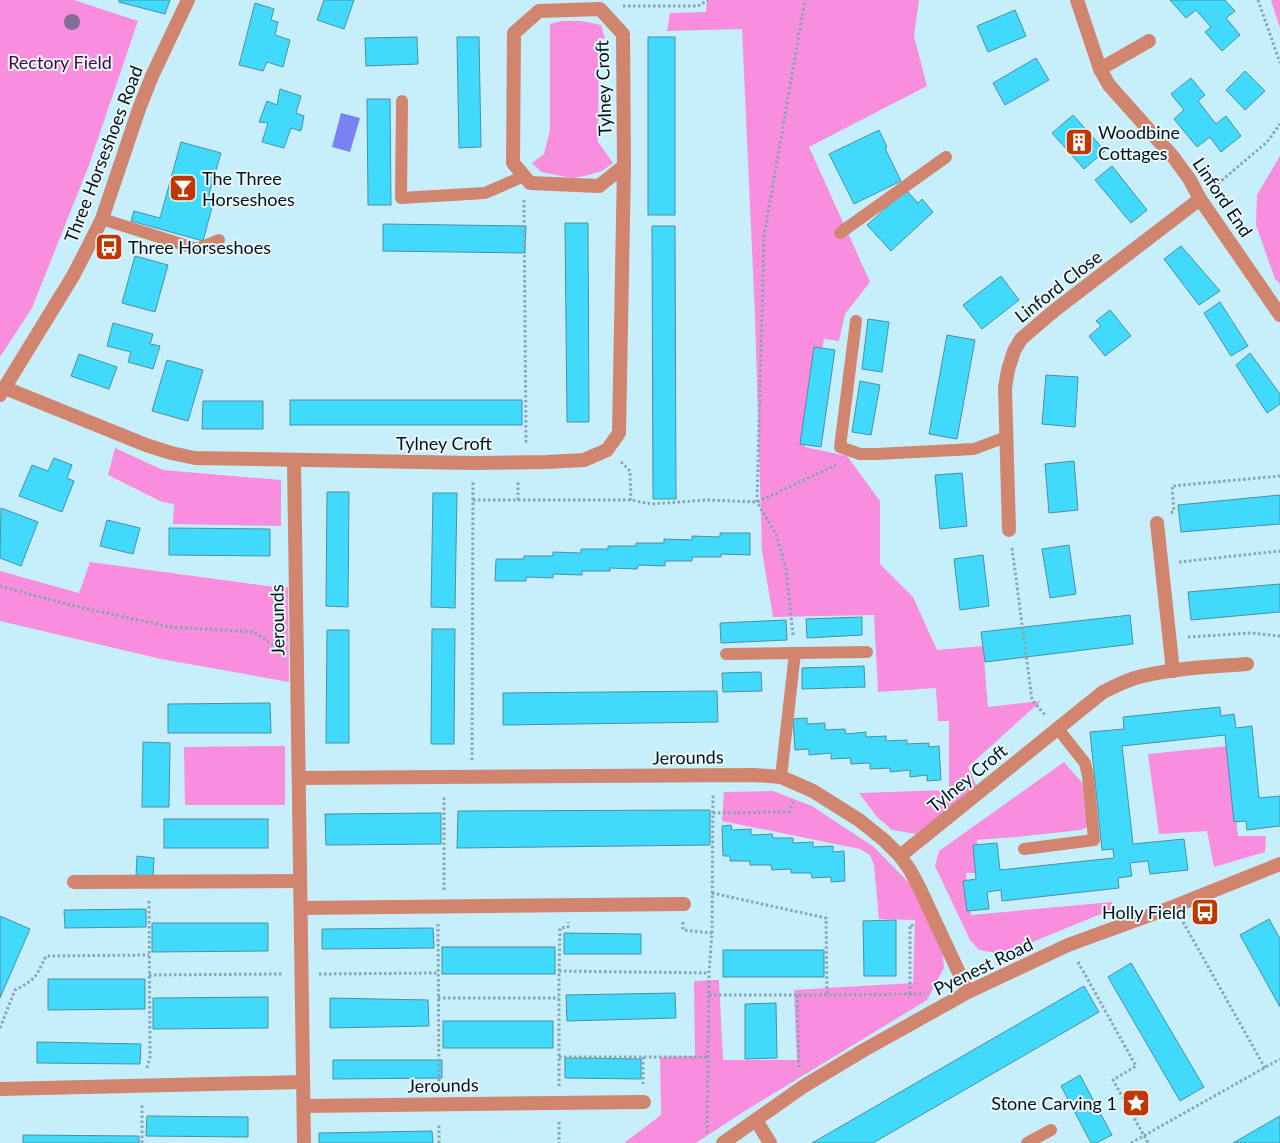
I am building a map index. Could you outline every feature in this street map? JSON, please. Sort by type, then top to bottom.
[{"type":"street","name":"Three Horseshoes Road","points":[[2,392],[73,276],[102,219],[139,109],[152,76],[188,0]]},
{"type":"street","name":"Linford End","points":[[1077,0],[1100,69],[1109,85],[1174,158],[1280,315]]},
{"type":"street","name":"Tylney Croft","points":[[2,392],[146,445],[194,458],[547,462],[584,460],[607,450],[619,433],[624,166],[623,34],[600,9]]},
{"type":"street","points":[[600,9],[539,11],[514,34],[513,163],[530,183],[599,186],[624,166]]},
{"type":"street","points":[[1100,69],[1149,41]]},
{"type":"street","name":"Linford Close","points":[[1009,530],[1005,388],[1012,357],[1021,339],[1055,310],[1200,199]]},
{"type":"street","name":"Jerounds","points":[[294,460],[304,1143]]},
{"type":"street","points":[[1157,522],[1173,671]]},
{"type":"street","name":"Tylney Croft","points":[[900,856],[1103,692],[1136,678],[1173,671],[1247,664]]},
{"type":"street","name":"Jerounds","points":[[299,778],[754,775],[781,777],[813,791],[859,820],[900,856],[919,887],[968,992]]},
{"type":"street","name":"Pyenest Road","points":[[723,1143],[804,1086],[968,992],[1068,945],[1175,906],[1280,864]]},
{"type":"street","points":[[74,882],[300,881]]},
{"type":"street","points":[[301,908],[684,904]]},
{"type":"street","points":[[0,1090],[303,1082]]},
{"type":"street","name":"Jerounds","points":[[304,1106],[644,1102]]},
{"type":"street","points":[[756,1120],[770,1143]]},
{"type":"lane","points":[[402,101],[401,198],[485,193],[524,176]]},
{"type":"lane","points":[[840,233],[946,157]]},
{"type":"lane","points":[[102,219],[197,250],[218,240]]},
{"type":"lane","points":[[856,321],[840,447],[860,454],[974,449],[1006,437]]},
{"type":"lane","points":[[726,654],[867,652]]},
{"type":"lane","points":[[781,777],[795,653]]},
{"type":"lane","points":[[1024,849],[1094,840],[1085,763],[1058,729]]},
{"type":"lane","points":[[1027,1143],[1051,1130]]},
{"type":"path","points":[[600,9],[628,5],[698,6],[708,0]]},
{"type":"path","points":[[795,653],[786,569],[776,534],[757,502],[764,236],[805,0]]},
{"type":"path","points":[[1258,0],[1280,63]]},
{"type":"path","points":[[1200,199],[1267,142],[1280,124]]},
{"type":"path","points":[[524,176],[526,462]]},
{"type":"path","points":[[607,450],[630,471],[631,500]]},
{"type":"path","points":[[473,500],[631,500],[651,504],[707,500],[757,502],[860,454]]},
{"type":"path","points":[[472,778],[473,462]]},
{"type":"path","points":[[1157,522],[1174,511],[1172,486],[1280,476]]},
{"type":"path","points":[[1009,530],[1032,700],[1058,729]]},
{"type":"path","points":[[1162,564],[1280,551]]},
{"type":"path","points":[[0,586],[70,605],[170,627],[253,632],[297,659]]},
{"type":"path","points":[[1169,638],[1250,633],[1280,636]]},
{"type":"path","points":[[707,1134],[709,973],[712,933],[713,776]]},
{"type":"path","points":[[439,1143],[438,974],[444,778]]},
{"type":"path","points":[[713,813],[789,812],[799,785]]},
{"type":"path","points":[[142,1143],[142,1086],[150,1057],[149,882]]},
{"type":"path","points":[[712,893],[826,918],[827,995]]},
{"type":"path","points":[[684,904],[683,930],[712,933]]},
{"type":"path","points":[[559,1103],[560,928],[568,927],[569,906]]},
{"type":"path","points":[[1175,906],[1265,1068]]},
{"type":"path","points":[[910,925],[910,994]]},
{"type":"path","points":[[1068,945],[1136,1066],[1113,1080],[1148,1143]]},
{"type":"path","points":[[0,1028],[15,990],[30,982],[37,975],[46,956],[149,955]]},
{"type":"path","points":[[559,971],[709,973]]},
{"type":"path","points":[[149,975],[438,974]]},
{"type":"path","points":[[709,995],[933,993]]},
{"type":"path","points":[[797,995],[798,1067],[804,1086]]},
{"type":"path","points":[[438,998],[559,998]]},
{"type":"path","points":[[559,1057],[708,1057]]},
{"type":"path","points":[[643,1057],[644,1102]]},
{"type":"path","points":[[1131,1143],[1280,1059]]},
{"type":"green space","name":"Rectory Field","points":[[0,0],[74,0],[138,21],[89,165],[32,308],[0,357]]},
{"type":"green space","points":[[707,0],[919,0],[914,36],[927,86],[809,147],[870,282],[845,314],[839,341],[824,339],[805,447],[847,456],[880,501],[880,564],[913,597],[937,650],[983,646],[988,707],[1041,701],[968,767],[976,785],[972,794],[916,834],[892,830],[877,817],[859,793],[949,790],[949,721],[938,721],[936,688],[878,692],[874,615],[773,617],[762,551],[755,316],[742,29],[667,31],[670,13],[706,12]]},
{"type":"green space","points":[[1271,0],[1280,0],[1280,28]]},
{"type":"green space","points":[[561,21],[582,21],[601,25],[605,39],[599,38],[598,142],[613,163],[602,171],[571,178],[541,172],[532,163],[544,154],[550,130],[550,24]]},
{"type":"green space","points":[[1280,156],[1280,284],[1275,279],[1256,225],[1257,195]]},
{"type":"green space","points":[[115,448],[163,470],[281,480],[281,526],[173,524],[174,504],[162,502],[108,475]]},
{"type":"green space","points":[[90,562],[281,588],[288,587],[289,682],[161,659],[0,621],[0,571],[79,593]]},
{"type":"green space","points":[[285,746],[285,805],[185,805],[184,747]]},
{"type":"green space","points":[[1228,746],[1238,836],[1266,836],[1265,852],[1214,867],[1207,831],[1159,834],[1148,754]]},
{"type":"green space","points":[[1064,762],[1084,785],[1088,827],[1081,830],[977,840],[980,873],[966,873],[971,915],[1112,902],[1113,909],[1003,954],[979,950],[970,940],[935,866],[939,851]]},
{"type":"green space","points":[[773,791],[812,806],[874,847],[910,884],[942,947],[944,968],[927,1000],[696,1143],[624,1143],[661,1115],[660,1057],[695,1056],[694,981],[719,980],[723,1060],[797,1060],[794,990],[913,983],[915,920],[879,919],[874,865],[870,855],[860,849],[722,821],[724,792]]},
{"type":"water","points":[[341,113],[360,118],[350,152],[332,147]]},
{"type":"building","points":[[119,0],[170,0],[165,14],[119,2]]},
{"type":"building","points":[[324,0],[354,0],[344,29],[317,20]]},
{"type":"building","points":[[1170,0],[1225,0],[1235,11],[1226,18],[1240,35],[1222,51],[1205,32],[1211,27],[1196,10],[1186,18]]},
{"type":"building","points":[[255,3],[274,9],[271,20],[278,22],[275,35],[290,40],[283,67],[267,62],[263,71],[239,65]]},
{"type":"building","points":[[1015,10],[1026,36],[988,52],[977,26]]},
{"type":"building","points":[[417,37],[418,64],[366,66],[365,38]]},
{"type":"building","points":[[457,37],[479,37],[481,147],[459,148]]},
{"type":"building","points":[[648,37],[675,37],[675,215],[648,215]]},
{"type":"building","points":[[1036,58],[1049,80],[1005,105],[993,83]]},
{"type":"building","points":[[1245,71],[1265,91],[1245,110],[1226,90]]},
{"type":"building","points":[[1191,78],[1205,95],[1198,101],[1216,124],[1226,116],[1241,136],[1221,152],[1210,137],[1197,147],[1174,119],[1184,110],[1171,94]]},
{"type":"building","points":[[280,89],[301,96],[296,113],[304,116],[301,131],[291,128],[284,148],[262,142],[268,123],[259,122],[267,101],[277,105]]},
{"type":"building","points":[[367,99],[390,99],[391,205],[368,205]]},
{"type":"building","name":"Woodbine Cottages","points":[[1073,115],[1105,151],[1084,169],[1052,133]]},
{"type":"building","points":[[879,130],[887,147],[885,148],[901,181],[854,204],[829,154]]},
{"type":"building","points":[[181,142],[221,153],[209,194],[215,196],[203,241],[131,221],[134,211],[160,218]]},
{"type":"building","points":[[1112,166],[1147,210],[1131,223],[1095,180]]},
{"type":"building","points":[[906,190],[918,203],[922,199],[933,212],[891,251],[867,225]]},
{"type":"building","points":[[565,223],[588,223],[589,422],[567,422]]},
{"type":"building","points":[[383,224],[526,226],[525,253],[383,251]]},
{"type":"building","points":[[652,226],[675,226],[676,499],[653,499]]},
{"type":"building","points":[[1181,246],[1220,291],[1199,305],[1164,259]]},
{"type":"building","points":[[135,256],[168,265],[155,312],[122,303]]},
{"type":"building","points":[[1001,276],[1019,300],[982,329],[963,305]]},
{"type":"building","points":[[1220,302],[1248,346],[1231,356],[1204,313]]},
{"type":"building","points":[[1110,310],[1131,336],[1105,356],[1089,336],[1101,326],[1096,321]]},
{"type":"building","points":[[868,319],[889,322],[882,372],[862,369]]},
{"type":"building","points":[[113,323],[153,334],[150,344],[160,346],[153,369],[128,362],[131,352],[107,346]]},
{"type":"building","points":[[947,335],[975,340],[957,439],[929,434]]},
{"type":"building","points":[[814,347],[835,350],[821,447],[800,444]]},
{"type":"building","points":[[1250,353],[1280,394],[1280,404],[1267,413],[1236,365]]},
{"type":"building","points":[[79,354],[117,367],[109,389],[71,376]]},
{"type":"building","points":[[167,360],[203,370],[188,421],[152,411]]},
{"type":"building","points":[[1046,375],[1078,377],[1075,427],[1042,424]]},
{"type":"building","points":[[860,381],[880,385],[871,435],[852,432]]},
{"type":"building","points":[[290,400],[522,400],[522,425],[290,425]]},
{"type":"building","points":[[203,401],[263,401],[263,429],[202,429]]},
{"type":"building","points":[[54,458],[72,465],[67,478],[74,481],[62,512],[19,496],[32,465],[48,471]]},
{"type":"building","points":[[1074,461],[1078,510],[1049,513],[1045,464]]},
{"type":"building","points":[[962,473],[967,526],[940,529],[935,475]]},
{"type":"building","points":[[327,492],[349,492],[348,607],[326,606]]},
{"type":"building","points":[[433,493],[457,493],[455,608],[431,607]]},
{"type":"building","points":[[1280,495],[1280,524],[1181,532],[1178,505]]},
{"type":"building","points":[[1,508],[38,522],[21,566],[0,558]]},
{"type":"building","points":[[107,520],[140,528],[133,554],[100,546]]},
{"type":"building","points":[[169,528],[270,529],[270,556],[169,555]]},
{"type":"building","points":[[720,533],[750,533],[750,555],[721,554],[721,557],[692,557],[692,561],[665,561],[665,566],[638,565],[637,569],[610,568],[610,571],[582,571],[582,575],[553,574],[553,578],[526,577],[526,581],[495,581],[496,559],[524,559],[524,556],[553,556],[553,552],[581,553],[581,549],[608,549],[608,546],[636,546],[636,543],[664,543],[664,539],[692,540],[692,536],[720,537]]},
{"type":"building","points":[[1069,545],[1076,594],[1050,598],[1042,549]]},
{"type":"building","points":[[983,555],[989,606],[960,610],[954,559]]},
{"type":"building","points":[[1280,584],[1280,612],[1191,620],[1188,592]]},
{"type":"building","points":[[1130,615],[1133,644],[985,662],[981,632]]},
{"type":"building","points":[[862,617],[862,635],[807,638],[806,619]]},
{"type":"building","points":[[786,620],[787,640],[721,643],[720,623]]},
{"type":"building","points":[[432,629],[455,629],[454,744],[431,744]]},
{"type":"building","points":[[327,630],[349,630],[349,743],[326,743]]},
{"type":"building","points":[[864,666],[865,687],[802,689],[802,668]]},
{"type":"building","points":[[761,672],[762,691],[723,692],[722,673]]},
{"type":"building","points":[[717,691],[718,722],[503,725],[503,693]]},
{"type":"building","points":[[270,703],[271,733],[168,733],[168,704]]},
{"type":"building","points":[[1220,707],[1221,716],[1234,714],[1236,728],[1252,726],[1259,798],[1280,796],[1280,826],[1247,830],[1246,821],[1234,822],[1225,735],[1122,746],[1133,844],[1184,839],[1188,870],[1150,874],[1148,861],[1130,863],[1132,876],[1118,878],[1119,888],[1002,901],[1001,890],[987,892],[989,909],[967,911],[963,881],[976,879],[973,845],[997,843],[1000,870],[1114,858],[1113,849],[1102,850],[1090,732],[1124,729],[1123,717]]},
{"type":"building","points":[[807,718],[807,724],[825,723],[825,730],[845,729],[846,734],[866,732],[866,737],[886,736],[886,741],[907,740],[907,744],[929,743],[929,747],[939,746],[941,780],[927,781],[927,775],[910,777],[910,770],[890,772],[890,768],[870,769],[870,763],[851,764],[850,758],[831,759],[831,753],[809,755],[809,749],[795,750],[793,719]]},
{"type":"building","points":[[143,742],[170,743],[169,807],[142,807]]},
{"type":"building","points":[[710,810],[710,845],[457,848],[458,811]]},
{"type":"building","points":[[441,813],[441,844],[326,845],[325,814]]},
{"type":"building","points":[[164,819],[268,819],[268,848],[164,848]]},
{"type":"building","points":[[731,825],[732,830],[751,829],[751,835],[772,834],[773,838],[793,838],[793,843],[813,842],[813,847],[833,846],[833,852],[844,851],[845,881],[831,882],[831,877],[812,878],[811,873],[791,873],[791,869],[772,870],[771,865],[750,865],[750,861],[730,861],[730,856],[723,856],[722,826]]},
{"type":"building","points":[[137,856],[154,858],[153,876],[136,876]]},
{"type":"building","points":[[146,909],[146,927],[65,928],[64,910]]},
{"type":"building","points":[[0,916],[30,929],[0,998]]},
{"type":"building","points":[[1269,919],[1280,939],[1280,1007],[1240,935]]},
{"type":"building","points":[[896,920],[896,976],[864,976],[863,921]]},
{"type":"building","points":[[152,923],[268,923],[268,951],[152,952]]},
{"type":"building","points":[[433,928],[434,948],[322,949],[322,929]]},
{"type":"building","points":[[564,933],[641,934],[641,954],[564,954]]},
{"type":"building","points":[[442,947],[555,947],[555,974],[442,974]]},
{"type":"building","points":[[723,950],[824,950],[824,977],[723,977]]},
{"type":"building","points":[[1131,963],[1204,1087],[1180,1101],[1108,977]]},
{"type":"building","points":[[48,979],[145,979],[145,1009],[48,1010]]},
{"type":"building","points":[[1084,986],[1099,1012],[873,1143],[812,1143]]},
{"type":"building","points":[[675,993],[676,1018],[567,1021],[566,995]]},
{"type":"building","points":[[268,997],[268,1028],[153,1029],[153,998]]},
{"type":"building","points":[[330,998],[428,1000],[429,1026],[330,1028]]},
{"type":"building","points":[[776,1003],[777,1058],[745,1059],[745,1004]]},
{"type":"building","points":[[443,1021],[553,1021],[553,1048],[443,1048]]},
{"type":"building","points":[[37,1042],[141,1044],[140,1064],[37,1063]]},
{"type":"building","points":[[565,1058],[641,1059],[641,1079],[565,1078]]},
{"type":"building","points":[[333,1060],[442,1060],[442,1078],[333,1079]]},
{"type":"building","points":[[1080,1075],[1112,1135],[1096,1143],[1091,1143],[1061,1086]]},
{"type":"building","points":[[147,1116],[248,1117],[248,1137],[146,1136]]},
{"type":"building","points":[[1280,1116],[1280,1143],[1233,1143]]},
{"type":"building","points":[[432,1131],[433,1143],[319,1143],[319,1133]]},
{"type":"building","points":[[23,1135],[139,1136],[139,1143],[23,1143]]},
{"type":"place","name":"Woodbine Cottages","points":[[1079,142]]},
{"type":"place","name":"The Three Horseshoes","points":[[183,188]]},
{"type":"place","name":"Three Horseshoes","points":[[109,247]]},
{"type":"place","name":"Holly Field","points":[[1205,912]]},
{"type":"place","name":"Stone Carving 1","points":[[1136,1103]]}]
